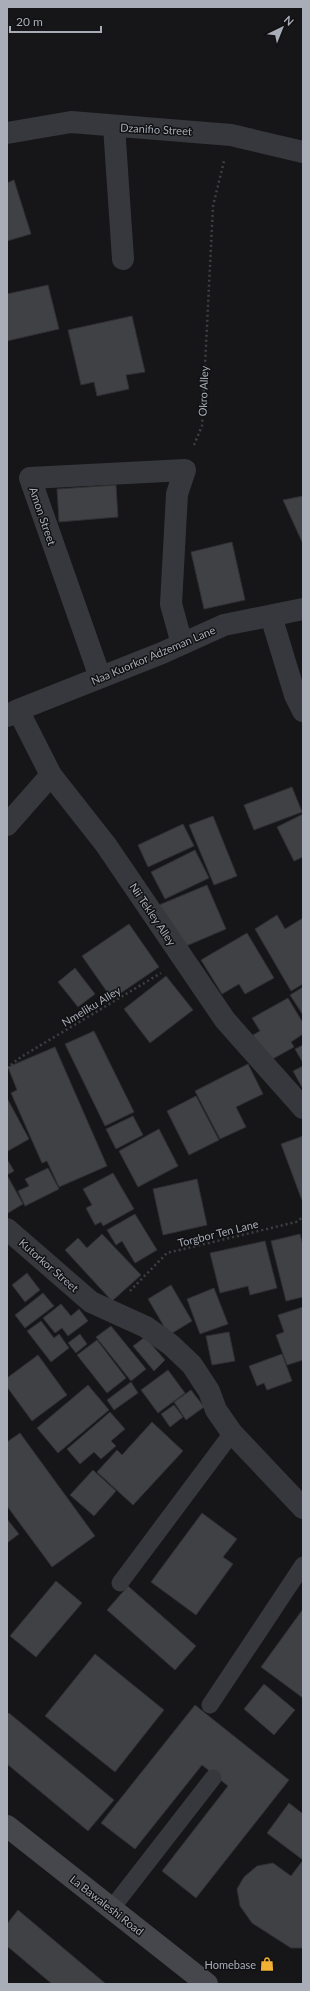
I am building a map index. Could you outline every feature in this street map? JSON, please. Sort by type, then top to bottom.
[{"type":"main road","name":"La Bawaleshi Road","points":[[7,1826],[207,1984]]},
{"type":"street","name":"Dzanifio Street","points":[[7,133],[71,122],[231,135],[303,152]]},
{"type":"street","points":[[114,126],[123,259]]},
{"type":"street","points":[[182,644],[171,604],[177,494],[185,470]]},
{"type":"street","name":"Amon Street","points":[[100,677],[30,478],[185,470]]},
{"type":"street","name":"Naa Kuorkor Adzeman Lane","points":[[13,713],[182,644],[224,625],[303,609]]},
{"type":"street","points":[[271,616],[295,695],[303,711]]},
{"type":"street","name":"Nii Tekley Alley","points":[[13,713],[51,775],[106,845],[225,1020],[303,1108]]},
{"type":"street","points":[[7,825],[51,775]]},
{"type":"street","name":"Kutorkor Street","points":[[7,1229],[100,1306],[146,1327],[171,1345],[192,1365],[209,1391],[216,1410],[232,1433],[303,1508]]},
{"type":"lane","points":[[120,1583],[232,1433]]},
{"type":"lane","points":[[210,1705],[303,1565]]},
{"type":"lane","points":[[112,1908],[213,1778]]},
{"type":"path","name":"Okro Alley","points":[[185,470],[202,426],[213,206],[231,135]]},
{"type":"path","name":"Nmeliku Alley","points":[[7,1068],[21,1057],[184,960]]},
{"type":"path","name":"Torgbor Ten Lane","points":[[100,1306],[167,1253],[296,1222],[303,1217]]},
{"type":"building","points":[[14,180],[31,234],[7,241],[7,183]]},
{"type":"building","points":[[48,285],[59,329],[7,341],[7,294]]},
{"type":"building","points":[[132,316],[145,372],[126,375],[129,389],[97,396],[94,382],[81,385],[68,330]]},
{"type":"building","points":[[116,485],[118,517],[59,522],[57,489]]},
{"type":"building","points":[[303,496],[303,544],[283,500]]},
{"type":"building","points":[[232,542],[245,600],[204,609],[191,552]]},
{"type":"building","points":[[292,787],[302,812],[254,830],[244,805]]},
{"type":"building","points":[[303,814],[303,857],[294,861],[277,827]]},
{"type":"building","points":[[213,816],[237,876],[214,885],[189,825]]},
{"type":"building","points":[[183,824],[194,846],[148,867],[138,845]]},
{"type":"building","points":[[195,850],[209,878],[165,899],[151,872]]},
{"type":"building","points":[[207,885],[226,929],[179,949],[159,905]]},
{"type":"building","points":[[277,915],[285,929],[303,918],[303,984],[291,991],[255,929]]},
{"type":"building","points":[[129,924],[159,967],[112,999],[82,956]]},
{"type":"building","points":[[247,933],[274,978],[245,994],[239,984],[222,994],[201,960]]},
{"type":"building","points":[[75,968],[95,994],[78,1007],[58,982]]},
{"type":"building","points":[[166,976],[193,1010],[150,1043],[124,1009]]},
{"type":"building","points":[[303,987],[303,1015],[290,995]]},
{"type":"building","points":[[288,998],[303,1023],[303,1034],[291,1042],[294,1047],[269,1061],[253,1035],[260,1031],[252,1018]]},
{"type":"building","points":[[94,1031],[134,1112],[105,1126],[65,1044]]},
{"type":"building","points":[[303,1045],[303,1063],[295,1049]]},
{"type":"building","points":[[55,1047],[107,1166],[59,1187],[47,1161],[42,1163],[11,1093],[17,1090],[8,1067]]},
{"type":"building","points":[[248,1064],[263,1094],[236,1107],[246,1127],[220,1139],[195,1091]]},
{"type":"building","points":[[303,1066],[303,1089],[293,1071]]},
{"type":"building","points":[[196,1096],[219,1140],[189,1155],[167,1111]]},
{"type":"building","points":[[7,1098],[29,1139],[8,1151],[7,1149]]},
{"type":"building","points":[[133,1116],[143,1135],[116,1149],[106,1129]]},
{"type":"building","points":[[159,1129],[178,1166],[138,1187],[119,1151]]},
{"type":"building","points":[[303,1136],[303,1203],[281,1144]]},
{"type":"building","points":[[7,1159],[14,1171],[7,1175]]},
{"type":"building","points":[[48,1168],[59,1189],[25,1206],[18,1191],[29,1186],[25,1179]]},
{"type":"building","points":[[113,1173],[134,1209],[103,1226],[101,1222],[95,1225],[86,1208],[92,1205],[83,1189]]},
{"type":"building","points":[[7,1175],[23,1204],[8,1213],[7,1210]]},
{"type":"building","points":[[197,1179],[207,1225],[163,1235],[153,1189]]},
{"type":"building","points":[[135,1214],[157,1250],[135,1263],[122,1241],[116,1245],[107,1230]]},
{"type":"building","points":[[102,1234],[141,1275],[112,1301],[65,1250],[78,1238],[87,1248]]},
{"type":"building","points":[[300,1234],[303,1246],[303,1297],[286,1301],[271,1241]]},
{"type":"building","points":[[265,1241],[277,1288],[250,1295],[248,1286],[220,1293],[210,1253]]},
{"type":"building","points":[[27,1273],[40,1290],[25,1302],[12,1285]]},
{"type":"building","points":[[171,1285],[192,1321],[169,1335],[148,1299]]},
{"type":"building","points":[[214,1288],[228,1324],[200,1334],[187,1299]]},
{"type":"building","points":[[43,1293],[54,1306],[25,1328],[15,1315]]},
{"type":"building","points":[[61,1304],[71,1316],[79,1309],[88,1321],[68,1336],[62,1328],[55,1333],[43,1318]]},
{"type":"building","points":[[303,1307],[303,1360],[287,1365],[276,1335],[284,1332],[278,1315]]},
{"type":"building","points":[[41,1321],[54,1338],[59,1334],[69,1348],[51,1362],[27,1331]]},
{"type":"building","points":[[111,1326],[146,1369],[131,1381],[96,1337]]},
{"type":"building","points":[[229,1332],[235,1361],[212,1365],[206,1336]]},
{"type":"building","points":[[80,1334],[87,1344],[76,1353],[68,1343]]},
{"type":"building","points":[[145,1337],[165,1360],[154,1371],[133,1346]]},
{"type":"building","points":[[97,1340],[126,1378],[107,1393],[77,1355]]},
{"type":"building","points":[[282,1354],[292,1381],[267,1390],[264,1383],[257,1386],[249,1366]]},
{"type":"building","points":[[38,1355],[67,1395],[32,1421],[7,1387],[7,1378]]},
{"type":"building","points":[[168,1370],[185,1393],[158,1413],[141,1390]]},
{"type":"building","points":[[131,1382],[138,1393],[114,1410],[107,1400]]},
{"type":"building","points":[[88,1385],[109,1410],[58,1453],[37,1428]]},
{"type":"building","points":[[191,1390],[204,1407],[186,1420],[174,1402]]},
{"type":"building","points":[[174,1405],[183,1417],[170,1427],[161,1414]]},
{"type":"building","points":[[110,1412],[125,1429],[111,1441],[116,1446],[101,1459],[94,1452],[80,1464],[67,1449]]},
{"type":"building","points":[[152,1422],[183,1451],[133,1505],[97,1472],[117,1450],[122,1455]]},
{"type":"building","points":[[20,1433],[95,1536],[52,1567],[7,1506],[7,1442]]},
{"type":"building","points":[[93,1470],[116,1491],[94,1516],[70,1495]]},
{"type":"building","points":[[202,1513],[237,1539],[223,1557],[233,1564],[196,1615],[151,1582]]},
{"type":"building","points":[[7,1519],[19,1534],[7,1543]]},
{"type":"building","points":[[56,1581],[82,1603],[36,1657],[10,1636]]},
{"type":"building","points":[[128,1586],[196,1646],[175,1670],[107,1610]]},
{"type":"building","points":[[303,1609],[303,1698],[261,1667]]},
{"type":"building","points":[[95,1654],[164,1710],[115,1772],[45,1716]]},
{"type":"building","points":[[264,1684],[295,1710],[274,1735],[244,1709]]},
{"type":"building","points":[[195,1705],[289,1780],[196,1898],[162,1871],[228,1786],[202,1765],[135,1849],[101,1823]]},
{"type":"building","points":[[9,1713],[114,1800],[88,1831],[7,1764],[7,1715]]},
{"type":"building","points":[[289,1803],[303,1814],[303,1860],[267,1833]]},
{"type":"building","points":[[303,1860],[303,1948],[291,1948],[252,1923],[240,1906],[237,1889],[244,1877],[257,1866],[273,1863],[291,1876]]},
{"type":"building","points":[[18,1910],[106,1984],[52,1984],[7,1946],[7,1924]]},
{"type":"place","name":"Homebase","points":[[267,1964]]}]
